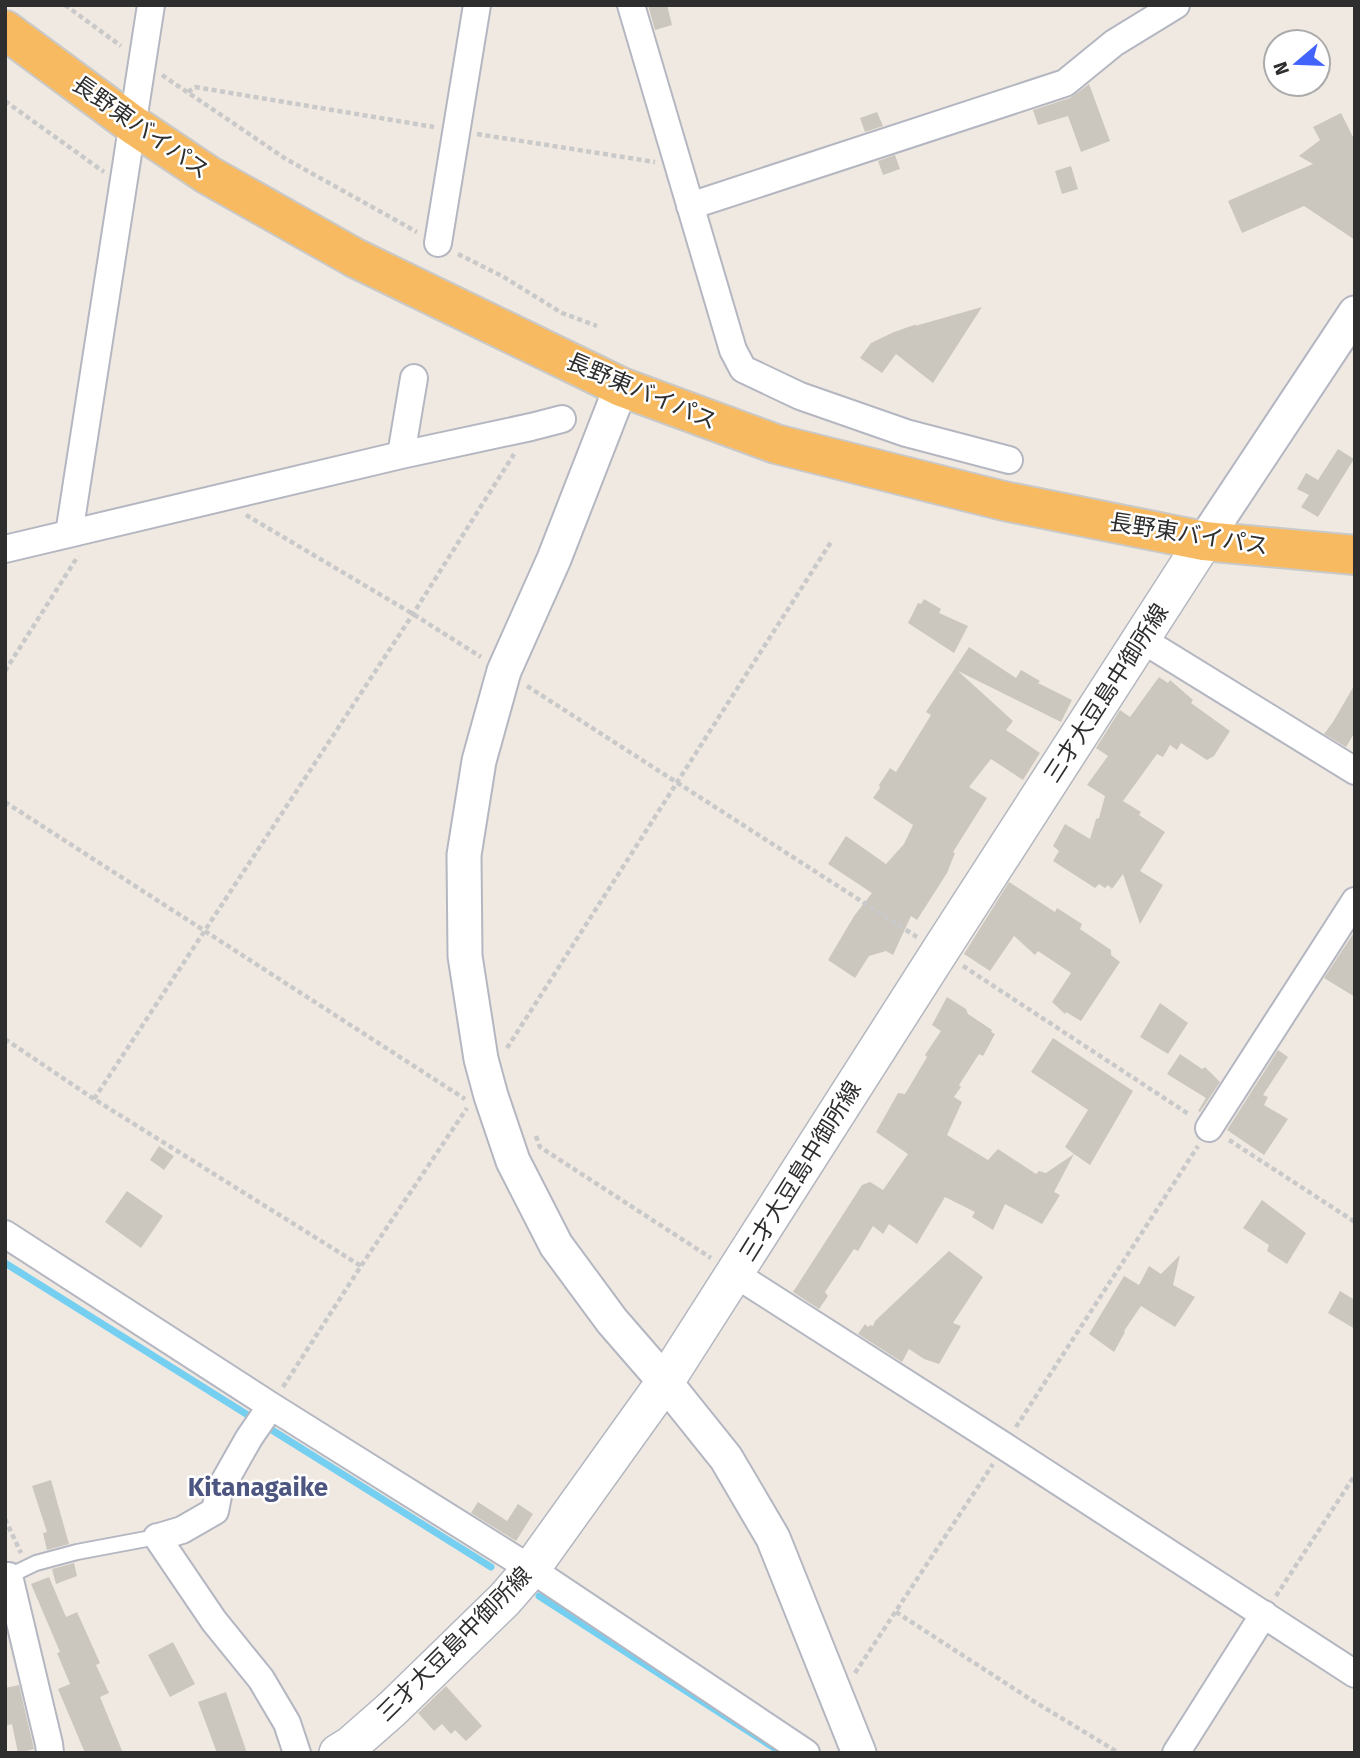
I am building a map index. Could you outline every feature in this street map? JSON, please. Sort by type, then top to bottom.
[{"type":"highway","name":"長野東バイパス","points":[[5,30],[132,124],[208,174],[355,258],[621,387],[776,444],[1004,500],[1204,541],[1355,555]]},
{"type":"main road","name":"三才大豆島中御所線","points":[[338,1753],[351,1745],[391,1709],[520,1581],[665,1382],[1204,541]]},
{"type":"street","points":[[69,534],[151,5]]},
{"type":"street","points":[[438,243],[477,5]]},
{"type":"street","points":[[631,5],[733,350],[743,369],[800,396],[906,433],[1009,460]]},
{"type":"street","points":[[690,206],[1065,83],[1114,43],[1176,5]]},
{"type":"street","points":[[1204,541],[1355,313]]},
{"type":"street","points":[[401,455],[414,379]]},
{"type":"street","points":[[621,387],[554,559],[505,671],[479,761],[464,855],[465,956],[481,1059],[513,1161],[556,1245],[612,1321],[726,1458],[773,1538],[838,1699],[856,1752]]},
{"type":"street","points":[[5,549],[562,419]]},
{"type":"street","points":[[1141,639],[1355,771]]},
{"type":"street","points":[[1209,1128],[1355,901]]},
{"type":"street","points":[[5,1234],[271,1406],[520,1581],[806,1753]]},
{"type":"street","points":[[735,1274],[1355,1674]]},
{"type":"street","points":[[271,1406],[248,1438],[219,1490],[215,1511],[167,1534],[214,1621],[261,1679],[287,1723],[298,1753]]},
{"type":"street","points":[[14,1573],[50,1753]]},
{"type":"street","points":[[1177,1753],[1264,1614]]},
{"type":"lane","points":[[14,1573],[36,1563],[77,1552],[167,1534]]},
{"type":"path","points":[[65,5],[286,159],[502,276],[562,313],[597,326]]},
{"type":"path","points":[[5,101],[123,186]]},
{"type":"path","points":[[94,1099],[413,614],[531,427]]},
{"type":"path","points":[[217,499],[505,671],[1355,1222]]},
{"type":"path","points":[[5,671],[97,528]]},
{"type":"path","points":[[507,1048],[831,542]]},
{"type":"path","points":[[5,802],[470,1102],[271,1406]]},
{"type":"path","points":[[5,1039],[94,1099],[361,1266]]},
{"type":"path","points":[[838,1699],[1209,1128]]},
{"type":"path","points":[[536,1135],[540,1147],[735,1274]]},
{"type":"path","points":[[1264,1614],[1355,1475]]},
{"type":"path","points":[[5,1520],[14,1573]]},
{"type":"path","points":[[896,1612],[1119,1753]]},
{"type":"building","points":[[648,5],[667,5],[672,25],[655,30]]},
{"type":"building","points":[[1089,84],[1110,141],[1081,152],[1068,116],[1038,125],[1033,110],[1070,98]]},
{"type":"building","points":[[877,112],[883,126],[865,132],[860,118]]},
{"type":"building","points":[[1341,113],[1355,141],[1355,240],[1304,206],[1242,233],[1228,201],[1313,164],[1299,156],[1320,140],[1313,127]]},
{"type":"building","points":[[895,155],[900,169],[883,175],[878,161]]},
{"type":"building","points":[[1071,166],[1078,189],[1062,194],[1055,171]]},
{"type":"building","points":[[982,307],[933,383],[896,354],[882,373],[860,358],[871,343],[894,332]]},
{"type":"building","points":[[1338,449],[1354,459],[1318,517],[1301,507],[1309,495],[1297,489],[1306,473],[1318,480]]},
{"type":"building","points":[[924,599],[941,609],[939,613],[968,626],[954,653],[908,623],[918,603],[921,604]]},
{"type":"building","points":[[969,647],[1016,678],[1021,670],[1040,681],[1038,683],[1072,700],[1061,722],[958,671],[1013,721],[1006,730],[1040,753],[1023,780],[991,759],[969,787],[987,798],[953,852],[955,853],[947,873],[917,920],[911,916],[893,955],[886,951],[869,956],[855,978],[828,960],[854,916],[872,893],[828,864],[846,836],[886,864],[904,844],[913,825],[873,798],[890,768],[896,772],[931,715],[926,712]]},
{"type":"building","points":[[1159,677],[1168,683],[1170,680],[1193,700],[1191,703],[1230,731],[1214,756],[1207,760],[1181,743],[1177,750],[1170,745],[1163,757],[1157,754],[1123,801],[1165,832],[1140,871],[1163,885],[1140,924],[1123,874],[1112,889],[1108,885],[1105,888],[1099,884],[1095,888],[1053,861],[1059,851],[1053,846],[1065,824],[1090,839],[1105,796],[1087,785],[1108,756],[1096,748],[1120,710],[1130,717]]},
{"type":"building","points":[[1355,684],[1355,732],[1346,747],[1324,734]]},
{"type":"building","points":[[1009,882],[1055,912],[1057,908],[1082,924],[1080,929],[1111,950],[1111,955],[1120,962],[1081,1021],[1066,1012],[1065,1014],[1052,1002],[1071,973],[1038,951],[1035,955],[1014,936],[990,971],[964,954]]},
{"type":"building","points":[[1355,931],[1355,997],[1324,978]]},
{"type":"building","points":[[947,997],[995,1034],[983,1056],[979,1054],[959,1085],[961,1087],[954,1097],[962,1102],[947,1135],[988,1160],[998,1149],[1036,1174],[1039,1171],[1046,1173],[1074,1154],[1054,1192],[1060,1195],[1042,1224],[1005,1204],[993,1230],[972,1217],[975,1212],[945,1197],[917,1244],[889,1224],[883,1234],[873,1226],[858,1251],[854,1249],[825,1292],[828,1296],[819,1309],[793,1292],[862,1185],[870,1182],[883,1190],[908,1154],[876,1132],[898,1093],[905,1094],[941,1031],[932,1025]]},
{"type":"building","points":[[1160,1003],[1188,1023],[1168,1054],[1140,1037]]},
{"type":"building","points":[[1053,1038],[1133,1091],[1090,1165],[1065,1147],[1088,1110],[1031,1072]]},
{"type":"building","points":[[1278,1050],[1288,1057],[1263,1095],[1268,1097],[1264,1105],[1288,1119],[1264,1155],[1227,1130]]},
{"type":"building","points":[[1180,1054],[1202,1069],[1205,1067],[1220,1082],[1200,1112],[1198,1111],[1206,1098],[1167,1074]]},
{"type":"building","points":[[159,1146],[174,1156],[164,1170],[150,1160]]},
{"type":"building","points":[[127,1191],[163,1216],[141,1248],[105,1222]]},
{"type":"building","points":[[1262,1200],[1306,1233],[1287,1264],[1267,1251],[1269,1245],[1243,1228]]},
{"type":"building","points":[[949,1251],[983,1277],[953,1323],[961,1326],[939,1364],[924,1359],[909,1349],[902,1362],[858,1334],[865,1324],[868,1327],[873,1326],[875,1321]]},
{"type":"building","points":[[1180,1255],[1173,1285],[1195,1297],[1175,1327],[1141,1306],[1114,1352],[1089,1334],[1124,1276],[1139,1285],[1149,1266],[1161,1274]]},
{"type":"building","points":[[1340,1291],[1355,1300],[1355,1329],[1328,1313]]},
{"type":"building","points":[[51,1480],[69,1544],[47,1550],[43,1533],[47,1532],[32,1486]]},
{"type":"building","points":[[478,1502],[507,1521],[518,1504],[533,1514],[516,1541],[471,1513]]},
{"type":"building","points":[[74,1563],[77,1576],[56,1584],[52,1569]]},
{"type":"building","points":[[49,1577],[66,1617],[77,1612],[100,1663],[96,1665],[109,1693],[100,1697],[123,1753],[85,1753],[58,1689],[70,1684],[57,1653],[60,1652],[31,1584]]},
{"type":"building","points":[[173,1642],[195,1684],[170,1697],[148,1655]]},
{"type":"building","points":[[19,1685],[34,1749],[18,1753],[12,1724],[5,1726],[5,1688]]},
{"type":"building","points":[[446,1686],[482,1726],[466,1741],[455,1730],[451,1734],[442,1724],[434,1731],[418,1713]]},
{"type":"building","points":[[226,1692],[247,1753],[217,1753],[198,1702]]},
{"type":"waterway","points":[[5,1263],[491,1567]]},
{"type":"waterway","points":[[539,1596],[782,1753]]},
{"type":"district","name":"Kitanagaike","points":[[258,1487]]}]
